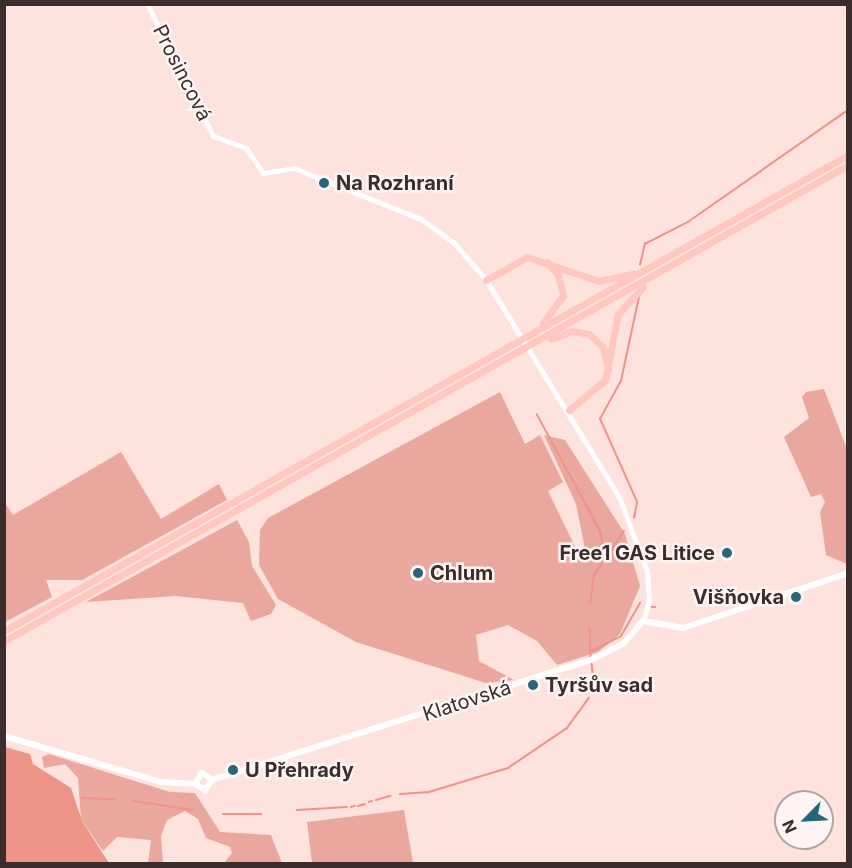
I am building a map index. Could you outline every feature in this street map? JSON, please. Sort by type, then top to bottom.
[{"type":"highway","points":[[4,631],[848,155]]},
{"type":"highway","points":[[4,641],[848,165]]},
{"type":"highway","points":[[486,280],[520,258],[546,260],[599,281],[659,263]]},
{"type":"highway","points":[[463,373],[555,313],[562,288],[546,260]]},
{"type":"highway","points":[[568,410],[598,390],[609,371],[614,328],[626,302],[680,261]]},
{"type":"highway","points":[[519,351],[561,334],[584,332],[603,347],[609,371]]},
{"type":"main road","points":[[643,621],[683,628],[848,573]]},
{"type":"main road","name":"Klatovská","points":[[212,780],[590,660],[623,644],[643,621]]},
{"type":"main road","points":[[4,736],[161,782],[195,784],[205,790],[212,780],[202,773],[195,784]]},
{"type":"street","name":"Prosincová","points":[[147,4],[213,136],[250,153],[262,173],[294,168],[421,219],[454,243],[486,280]]},
{"type":"street","points":[[486,280],[568,410],[617,494],[642,553],[650,585],[643,621]]},
{"type":"shaded area","points":[[824,389],[847,449],[847,564],[826,555],[820,512],[825,502],[821,494],[811,497],[784,437],[809,418],[802,397],[806,392]]},
{"type":"shaded area","points":[[500,392],[525,444],[540,435],[563,482],[548,491],[580,557],[586,554],[576,504],[544,435],[565,440],[625,534],[640,586],[620,634],[598,652],[557,665],[537,641],[508,625],[476,635],[479,661],[514,680],[486,683],[356,642],[278,599],[259,565],[260,530],[268,518]]},
{"type":"shaded area","points":[[121,452],[161,519],[219,484],[227,500],[82,580],[46,580],[52,597],[5,622],[5,503],[13,515]]},
{"type":"shaded area","points":[[237,520],[249,542],[252,566],[276,605],[271,614],[251,621],[243,603],[176,596],[86,602]]},
{"type":"shaded area","points":[[5,747],[30,754],[33,764],[71,788],[82,821],[109,863],[5,863]]},
{"type":"shaded area","points":[[49,754],[170,792],[195,793],[220,832],[271,835],[282,863],[224,864],[232,853],[230,847],[206,838],[198,819],[185,811],[167,820],[161,836],[163,863],[148,863],[151,840],[117,837],[103,851],[81,819],[78,778],[65,764],[44,768],[42,757]]},
{"type":"shaded area","points":[[404,810],[413,863],[312,863],[307,822]]},
{"type":"waterway","points":[[640,265],[645,244],[688,222],[848,110]]},
{"type":"waterway","points":[[634,518],[637,502],[600,419],[621,381],[639,297]]},
{"type":"waterway","points":[[537,414],[600,530],[605,552]]},
{"type":"waterway","points":[[590,604],[594,575],[624,531]]},
{"type":"waterway","points":[[590,652],[621,636],[640,603]]},
{"type":"waterway","points":[[590,627],[591,658]]},
{"type":"waterway","points":[[592,663],[594,682]]},
{"type":"waterway","points":[[400,794],[429,792],[508,768],[567,728],[589,698]]},
{"type":"waterway","points":[[376,800],[390,796]]},
{"type":"waterway","points":[[82,798],[114,799]]},
{"type":"waterway","points":[[134,801],[192,810]]},
{"type":"waterway","points":[[358,806],[365,804]]},
{"type":"waterway","points":[[351,807],[355,806]]},
{"type":"waterway","points":[[297,810],[347,807]]},
{"type":"waterway","points":[[223,814],[261,814]]},
{"type":"place","name":"Na Rozhraní","points":[[324,183]]},
{"type":"place","name":"Free1 GAS Litice","points":[[727,553]]},
{"type":"place","name":"Chlum","points":[[418,573]]},
{"type":"place","name":"Višňovka","points":[[796,597]]},
{"type":"place","name":"Tyršův sad","points":[[533,685]]},
{"type":"place","name":"U Přehrady","points":[[233,770]]}]
